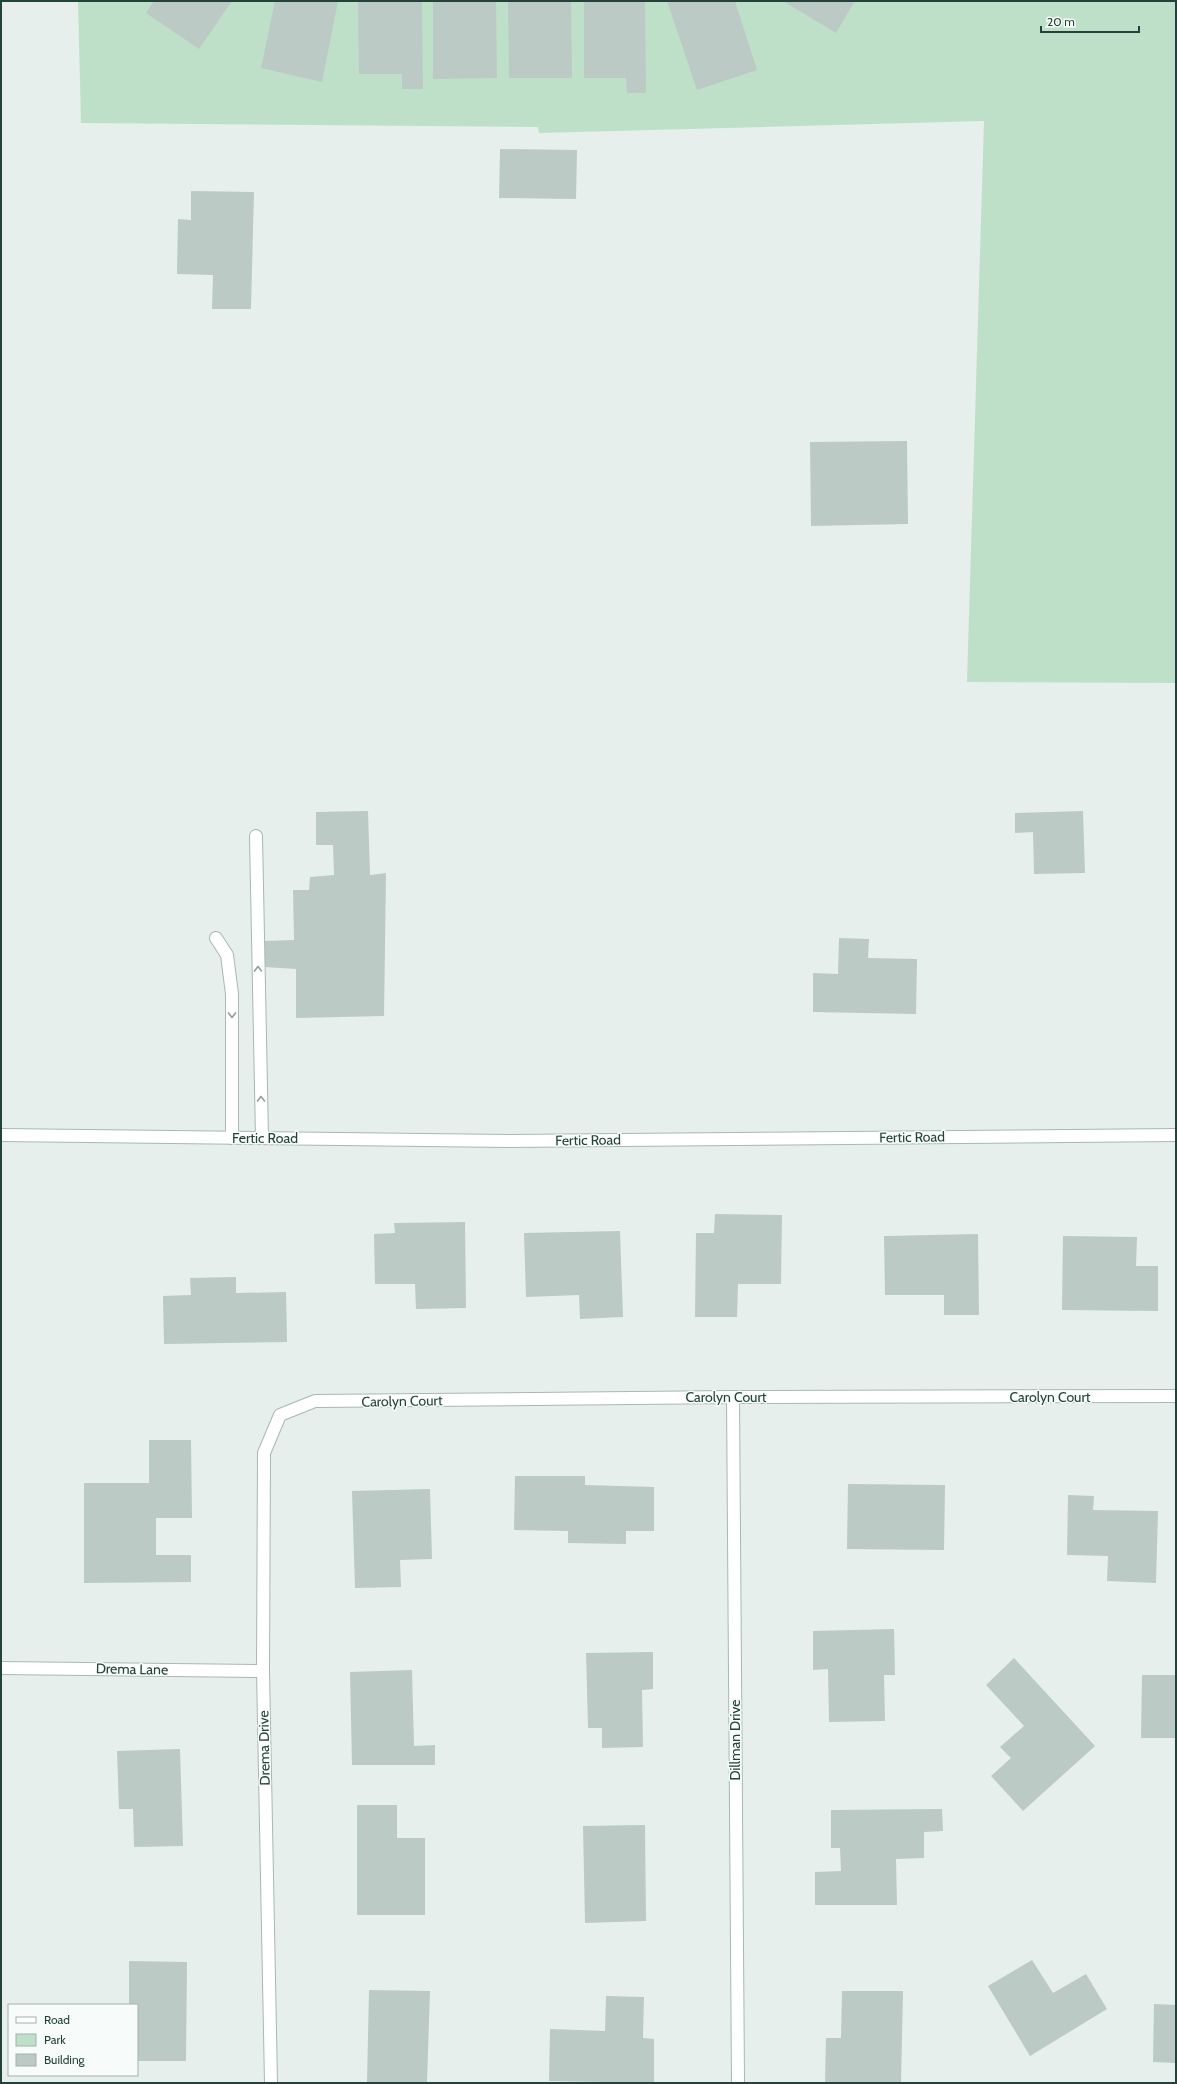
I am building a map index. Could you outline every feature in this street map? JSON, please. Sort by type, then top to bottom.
[{"type":"street","points":[[256,836],[262,1138]]},
{"type":"street","points":[[216,938],[227,955],[232,994],[232,1138]]},
{"type":"street","name":"Fertic Road","points":[[1,1136],[517,1141],[1176,1134]]},
{"type":"street","name":"Carolyn Court","points":[[280,1415],[315,1401],[733,1397],[1176,1396]]},
{"type":"street","name":"Dillman Drive","points":[[733,1397],[738,2083]]},
{"type":"street","name":"Drema Drive","points":[[271,2083],[263,1671],[264,1453],[280,1415]]},
{"type":"street","name":"Drema Lane","points":[[1,1668],[263,1671]]},
{"type":"green space","points":[[78,1],[1176,1],[1176,683],[967,682],[984,121],[539,133],[538,127],[81,123]]},
{"type":"building","points":[[154,1],[232,1],[199,49],[146,13]]},
{"type":"building","points":[[275,1],[338,1],[322,82],[261,68]]},
{"type":"building","points":[[358,1],[422,1],[423,89],[402,89],[402,74],[359,74]]},
{"type":"building","points":[[433,1],[496,1],[497,78],[433,79]]},
{"type":"building","points":[[508,1],[571,1],[572,78],[509,78]]},
{"type":"building","points":[[584,1],[645,1],[646,93],[627,93],[626,78],[584,78]]},
{"type":"building","points":[[667,1],[735,1],[757,70],[697,90]]},
{"type":"building","points":[[783,1],[855,1],[836,33]]},
{"type":"building","points":[[500,149],[577,150],[576,199],[499,198]]},
{"type":"building","points":[[191,191],[254,192],[251,309],[212,309],[213,275],[177,274],[178,219],[191,220]]},
{"type":"building","points":[[907,441],[908,524],[811,526],[810,442]]},
{"type":"building","points":[[368,811],[370,875],[386,873],[384,1016],[296,1018],[296,969],[264,967],[263,941],[294,940],[293,890],[309,890],[310,877],[334,875],[333,845],[316,845],[316,812]]},
{"type":"building","points":[[1083,811],[1085,873],[1034,874],[1033,832],[1015,833],[1015,813]]},
{"type":"building","points":[[839,938],[869,939],[868,958],[917,959],[916,1014],[813,1012],[813,973],[838,974]]},
{"type":"building","points":[[715,1214],[782,1215],[781,1284],[738,1284],[737,1317],[695,1317],[696,1233],[714,1233]]},
{"type":"building","points":[[465,1222],[466,1308],[416,1309],[415,1284],[375,1284],[374,1234],[395,1233],[394,1223]]},
{"type":"building","points":[[620,1231],[623,1317],[580,1319],[579,1295],[526,1297],[524,1233]]},
{"type":"building","points":[[978,1234],[979,1315],[944,1315],[944,1295],[885,1295],[884,1236]]},
{"type":"building","points":[[1063,1236],[1137,1237],[1136,1266],[1158,1266],[1158,1311],[1062,1310]]},
{"type":"building","points":[[236,1277],[236,1293],[286,1292],[287,1342],[164,1344],[163,1296],[191,1295],[190,1278]]},
{"type":"building","points":[[149,1440],[191,1440],[192,1518],[156,1518],[156,1555],[191,1555],[191,1582],[84,1583],[84,1483],[149,1483]]},
{"type":"building","points":[[515,1476],[585,1476],[585,1485],[654,1487],[654,1531],[626,1531],[626,1544],[568,1543],[568,1531],[514,1530]]},
{"type":"building","points":[[848,1484],[945,1485],[944,1550],[847,1549]]},
{"type":"building","points":[[430,1489],[432,1559],[400,1560],[401,1587],[355,1588],[352,1491]]},
{"type":"building","points":[[1068,1495],[1094,1496],[1093,1510],[1158,1511],[1156,1583],[1107,1581],[1108,1556],[1067,1555]]},
{"type":"building","points":[[894,1629],[895,1675],[884,1675],[885,1721],[829,1722],[828,1669],[813,1670],[813,1631]]},
{"type":"building","points":[[653,1652],[653,1689],[642,1690],[643,1747],[602,1748],[602,1728],[588,1728],[586,1653]]},
{"type":"building","points":[[1014,1658],[1095,1746],[1023,1811],[991,1776],[1011,1758],[1000,1747],[1024,1726],[986,1685]]},
{"type":"building","points":[[412,1670],[414,1746],[435,1745],[435,1765],[352,1765],[350,1672]]},
{"type":"building","points":[[1142,1675],[1176,1675],[1176,1738],[1141,1738]]},
{"type":"building","points":[[180,1749],[183,1846],[134,1847],[133,1809],[119,1809],[117,1751]]},
{"type":"building","points":[[357,1805],[397,1805],[397,1838],[425,1838],[425,1915],[357,1915]]},
{"type":"building","points":[[942,1809],[943,1831],[924,1832],[924,1858],[896,1859],[897,1905],[815,1905],[815,1872],[841,1871],[840,1848],[831,1848],[831,1810]]},
{"type":"building","points":[[645,1825],[646,1921],[585,1923],[583,1826]]},
{"type":"building","points":[[1032,1960],[1053,1993],[1086,1974],[1107,2009],[1030,2056],[988,1986]]},
{"type":"building","points":[[129,1961],[187,1962],[186,2061],[138,2061],[138,2004],[129,2004]]},
{"type":"building","points":[[369,1990],[430,1991],[427,2083],[367,2083]]},
{"type":"building","points":[[842,1991],[903,1991],[901,2083],[825,2083],[826,2038],[841,2038]]},
{"type":"building","points":[[606,1996],[644,1997],[643,2038],[654,2039],[654,2083],[549,2081],[550,2029],[605,2031]]},
{"type":"building","points":[[1154,2004],[1176,2005],[1176,2063],[1153,2062]]}]
